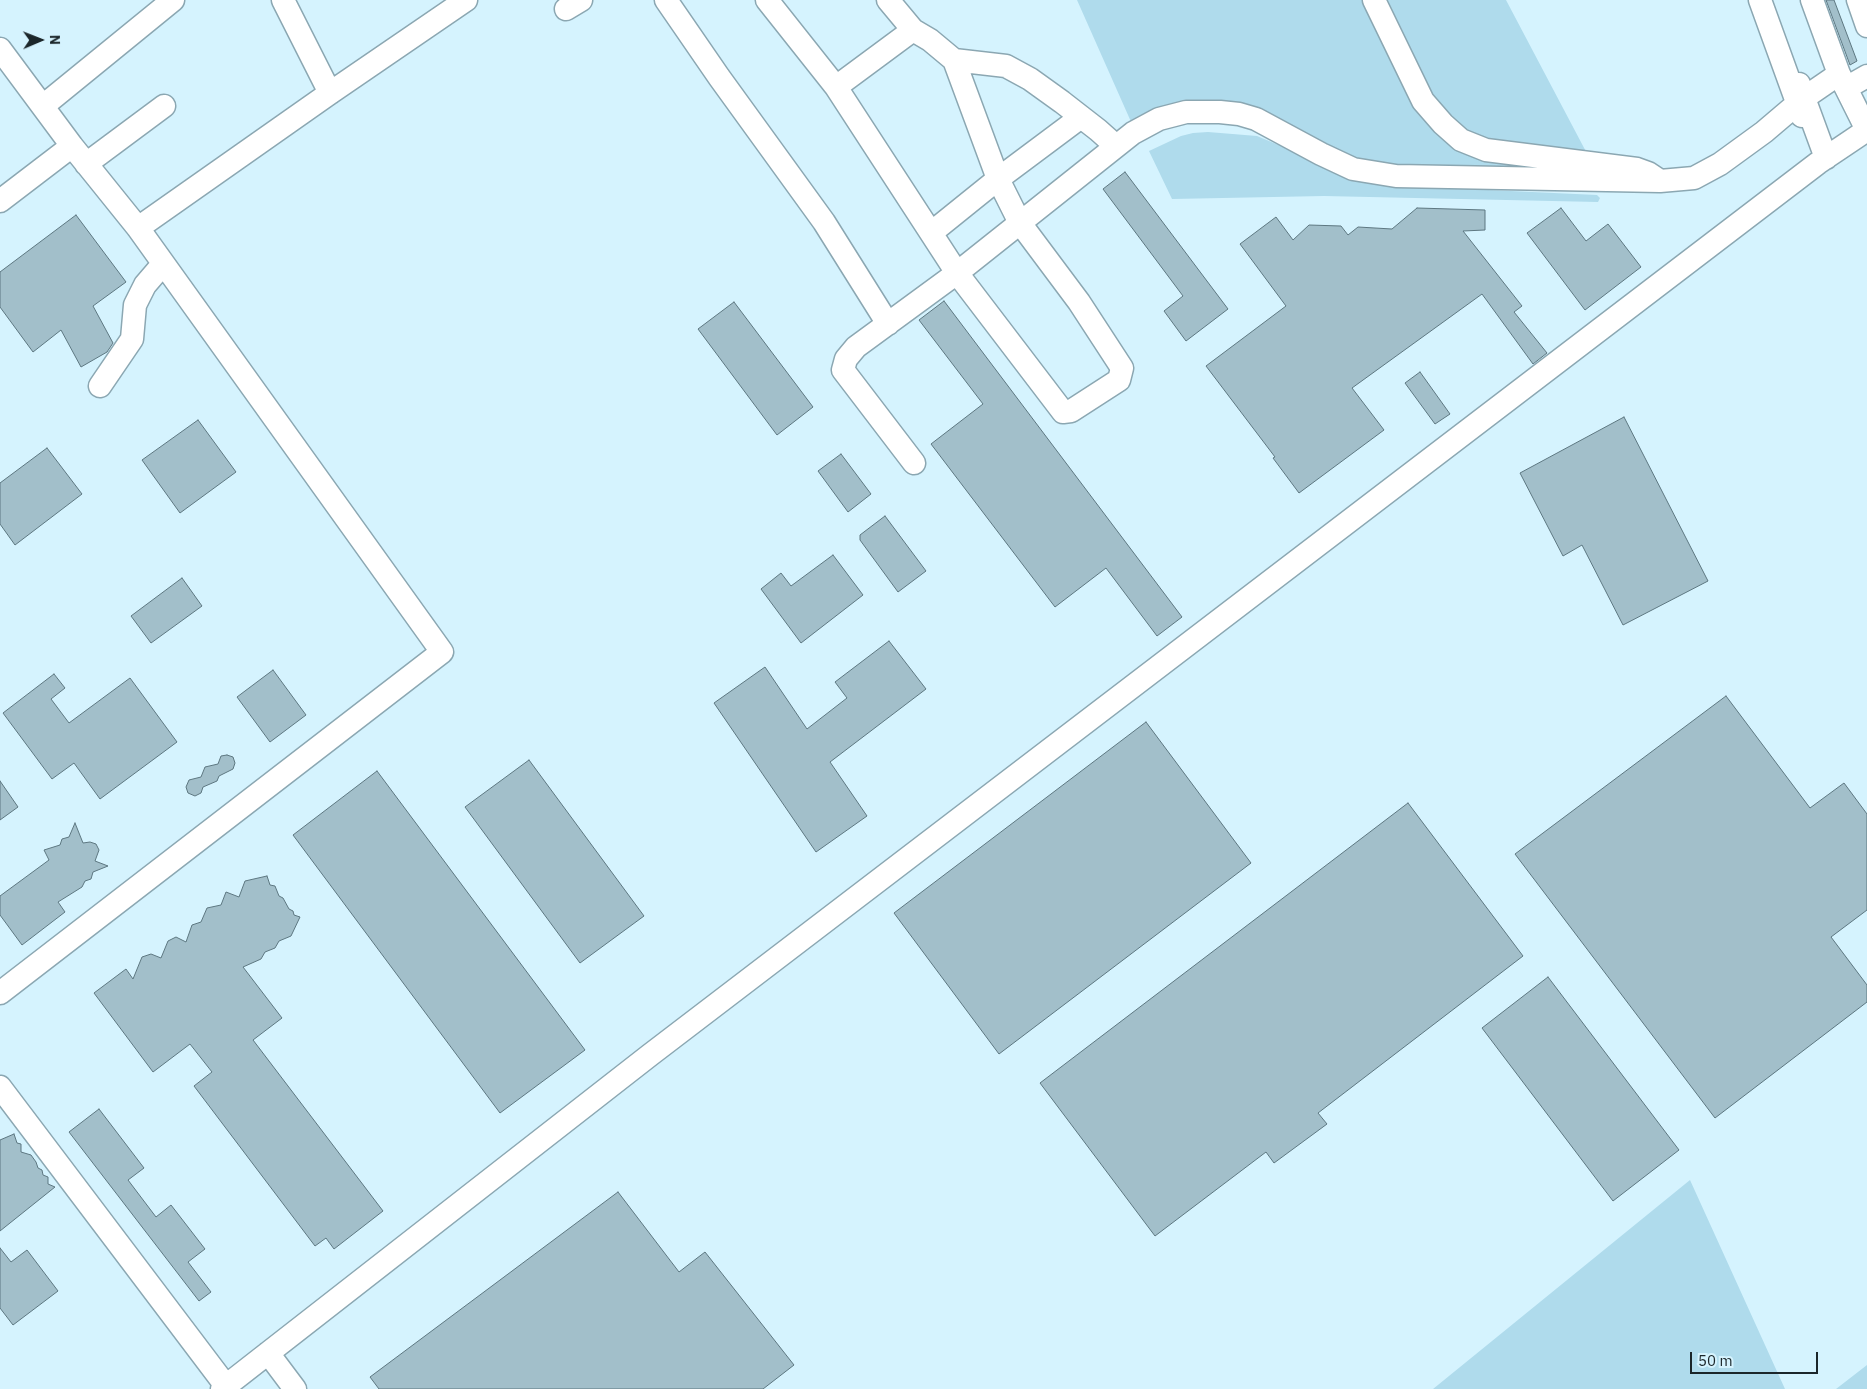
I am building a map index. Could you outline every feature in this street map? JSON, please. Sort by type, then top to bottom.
[{"type":"street","points":[[43,106],[173,0]]},
{"type":"street","points":[[282,0],[330,93]]},
{"type":"street","points":[[138,228],[466,0]]},
{"type":"street","points":[[666,0],[824,222],[888,324]]},
{"type":"street","points":[[767,0],[836,87],[957,273],[1063,412],[1071,411],[1119,380],[1122,368],[1079,302],[1020,223],[998,179],[954,60],[930,40],[913,30],[888,0]]},
{"type":"street","points":[[1374,0],[1424,101],[1443,124],[1460,140],[1486,150],[1637,169],[1660,181]]},
{"type":"street","points":[[1760,0],[1801,101]]},
{"type":"street","points":[[1770,0],[1801,101],[1822,161]]},
{"type":"street","points":[[0,1087],[224,1388],[650,1055],[1822,161],[1867,130],[1843,81],[1812,0]]},
{"type":"street","points":[[1858,0],[1867,26]]},
{"type":"street","points":[[836,87],[913,30]]},
{"type":"street","points":[[0,49],[72,146],[138,228],[442,652],[0,993]]},
{"type":"street","points":[[954,60],[1006,66],[1030,80],[1081,117],[1116,146]]},
{"type":"street","points":[[914,464],[843,370],[846,359],[856,347],[957,273],[1116,146],[1159,118],[1186,112],[1239,114],[1256,119],[1353,169],[1396,176],[1660,181],[1694,178],[1720,164],[1764,132],[1801,101],[1843,81],[1867,76]]},
{"type":"street","points":[[86,164],[164,106]]},
{"type":"street","points":[[931,234],[998,179],[1081,117]]},
{"type":"street","points":[[0,200],[72,146]]},
{"type":"street","points":[[100,386],[132,339],[135,305],[145,285],[163,264]]},
{"type":"street","points":[[268,1353],[295,1389]]},
{"type":"shaded area","points":[[1077,0],[1506,0],[1592,163],[1609,180],[1359,164],[1268,121],[1132,124]]},
{"type":"shaded area","points":[[1208,132],[1257,136],[1300,154],[1402,186],[1597,195],[1600,198],[1598,202],[1324,196],[1172,199],[1149,151],[1181,136]]},
{"type":"shaded area","points":[[1690,1180],[1785,1389],[1433,1389]]},
{"type":"shaded area","points":[[1867,1365],[1867,1389],[1836,1389]]},
{"type":"building","points":[[1826,0],[1834,0],[1857,61],[1850,65]]},
{"type":"building","points":[[1125,172],[1228,309],[1186,341],[1164,311],[1183,296],[1103,189]]},
{"type":"building","points":[[1417,208],[1485,210],[1485,230],[1463,231],[1522,306],[1514,312],[1547,353],[1533,364],[1482,294],[1352,388],[1384,430],[1299,493],[1273,458],[1275,457],[1206,366],[1286,306],[1240,244],[1276,217],[1293,240],[1309,225],[1341,226],[1348,235],[1358,227],[1392,229]]},
{"type":"building","points":[[1561,208],[1586,241],[1608,224],[1641,267],[1585,310],[1527,233]]},
{"type":"building","points":[[76,215],[126,282],[93,306],[113,343],[107,352],[81,367],[61,330],[33,352],[0,307],[0,272]]},
{"type":"building","points":[[944,301],[1182,617],[1157,636],[1106,568],[1055,607],[931,444],[983,404],[919,320]]},
{"type":"building","points":[[734,302],[813,407],[777,435],[698,329]]},
{"type":"building","points":[[1420,372],[1450,414],[1435,424],[1405,383]]},
{"type":"building","points":[[1624,417],[1708,581],[1623,625],[1582,545],[1563,556],[1520,473]]},
{"type":"building","points":[[198,420],[236,472],[180,513],[142,460]]},
{"type":"building","points":[[47,448],[82,494],[15,545],[0,524],[0,483]]},
{"type":"building","points":[[841,454],[871,494],[848,512],[818,471]]},
{"type":"building","points":[[885,516],[926,571],[898,592],[860,540],[860,535]]},
{"type":"building","points":[[833,555],[863,595],[801,643],[761,589],[781,573],[791,586]]},
{"type":"building","points":[[182,578],[202,606],[151,643],[131,616]]},
{"type":"building","points":[[889,641],[926,689],[830,762],[867,816],[816,852],[714,703],[765,667],[807,729],[847,698],[835,682]]},
{"type":"building","points":[[273,670],[306,715],[270,742],[237,697]]},
{"type":"building","points":[[54,674],[65,688],[51,699],[69,723],[130,678],[177,742],[100,799],[74,763],[52,779],[3,713]]},
{"type":"building","points":[[1726,696],[1810,808],[1844,783],[1867,814],[1867,910],[1831,937],[1867,985],[1867,1002],[1715,1118],[1515,854]]},
{"type":"building","points":[[1146,722],[1251,863],[999,1054],[894,913]]},
{"type":"building","points":[[221,756],[233,757],[235,763],[233,769],[219,776],[217,781],[203,787],[201,793],[195,796],[188,793],[186,787],[189,780],[201,777],[205,767],[218,764]]},
{"type":"building","points":[[529,760],[644,916],[580,963],[465,807]]},
{"type":"building","points":[[377,771],[585,1050],[500,1113],[293,835]]},
{"type":"building","points":[[0,781],[18,807],[0,820]]},
{"type":"building","points":[[1408,803],[1523,956],[1318,1113],[1327,1124],[1274,1163],[1266,1152],[1155,1236],[1040,1083]]},
{"type":"building","points":[[75,823],[83,843],[90,842],[96,844],[99,850],[95,861],[108,866],[93,872],[91,879],[85,881],[82,887],[58,902],[65,912],[22,945],[0,915],[0,896],[49,860],[44,850],[60,845],[62,839],[69,837]]},
{"type":"building","points":[[267,876],[270,885],[275,886],[279,896],[283,898],[289,909],[293,911],[294,915],[300,917],[291,936],[279,941],[275,948],[265,952],[261,959],[243,967],[282,1018],[253,1040],[383,1211],[334,1249],[326,1238],[315,1246],[194,1086],[212,1072],[190,1044],[153,1072],[94,993],[126,969],[133,979],[142,957],[151,954],[161,958],[168,941],[176,937],[186,942],[192,925],[201,922],[207,908],[221,905],[226,892],[239,897],[245,881]]},
{"type":"building","points":[[1548,977],[1679,1150],[1613,1201],[1482,1028]]},
{"type":"building","points":[[99,1109],[144,1168],[128,1180],[156,1217],[171,1205],[205,1249],[188,1262],[211,1292],[199,1301],[69,1132]]},
{"type":"building","points":[[14,1134],[17,1143],[21,1144],[21,1152],[31,1155],[38,1168],[42,1170],[43,1175],[48,1177],[48,1184],[55,1187],[0,1231],[0,1140]]},
{"type":"building","points":[[618,1192],[679,1272],[705,1252],[794,1365],[763,1389],[379,1389],[370,1377]]},
{"type":"building","points":[[0,1248],[11,1262],[27,1250],[58,1291],[13,1325],[0,1308]]}]
